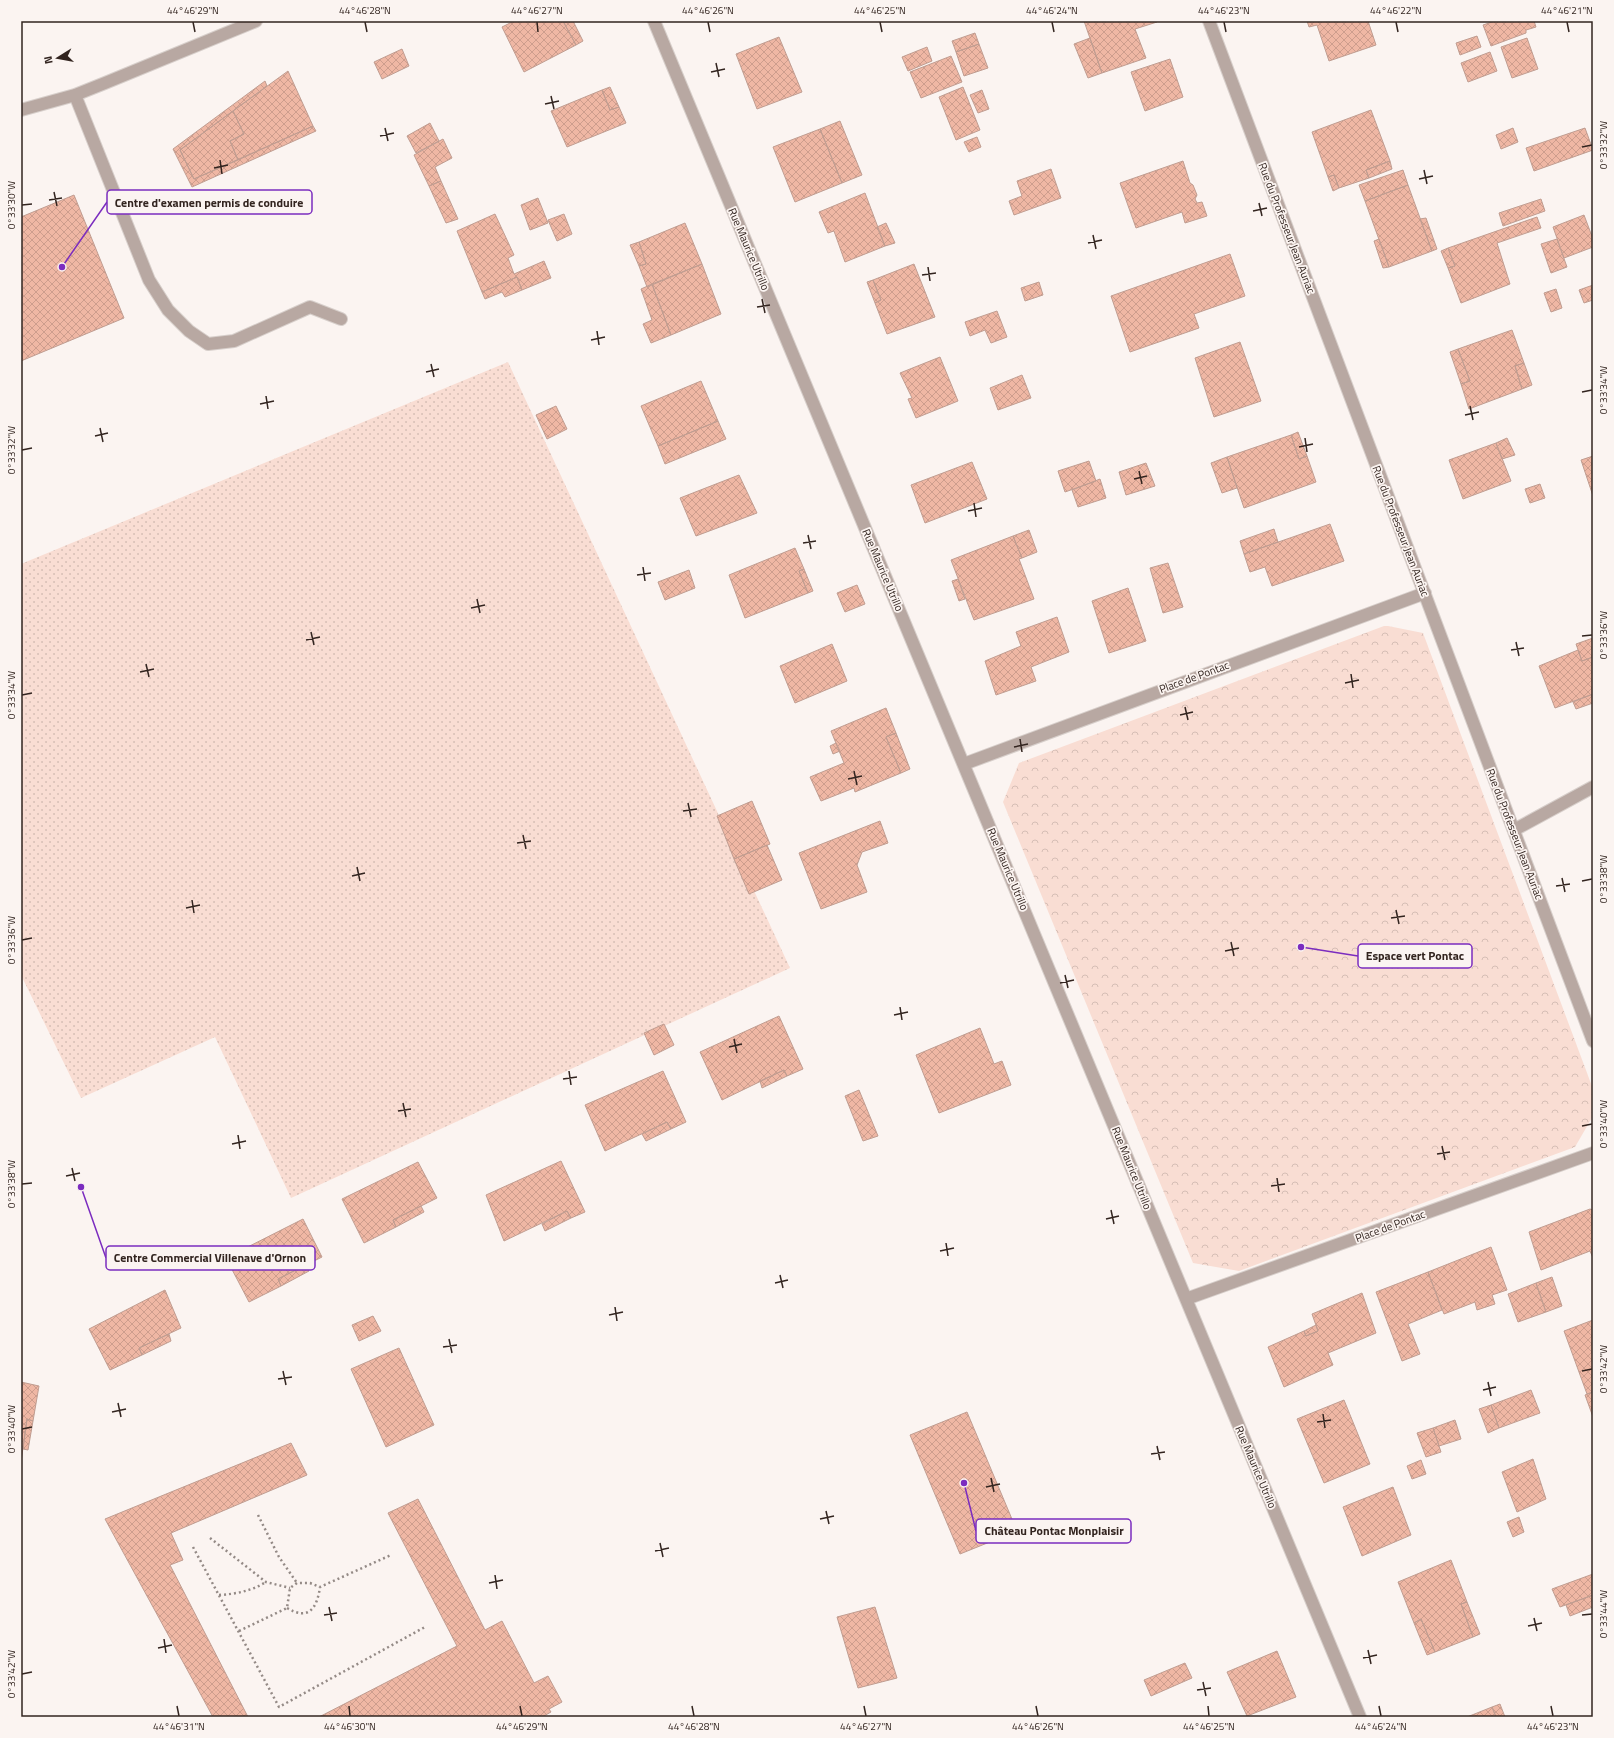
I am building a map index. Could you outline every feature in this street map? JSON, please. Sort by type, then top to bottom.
[{"type":"street","points":[[21,110],[75,95],[256,21]]},
{"type":"street","name":"Rue Maurice Utrillo","points":[[654,21],[1360,1717]]},
{"type":"street","name":"Rue du Professeur Jean Auriac","points":[[1209,21],[1593,1041]]},
{"type":"street","points":[[75,95],[149,280],[168,310],[189,332],[208,344],[234,341],[310,307],[341,319]]},
{"type":"street","name":"Place de Pontac","points":[[964,764],[1425,593]]},
{"type":"street","points":[[1514,830],[1593,787]]},
{"type":"street","name":"Place de Pontac","points":[[1186,1299],[1593,1153]]},
{"type":"path","points":[[258,1515],[279,1557],[297,1583]]},
{"type":"path","points":[[210,1538],[266,1582],[290,1588]]},
{"type":"path","points":[[193,1547],[279,1706],[425,1627]]},
{"type":"path","points":[[287,1608],[290,1588],[297,1583],[310,1583],[320,1587],[391,1555]]},
{"type":"path","points":[[219,1595],[232,1594],[256,1588],[266,1582]]},
{"type":"path","points":[[287,1608],[296,1613],[306,1613],[312,1609],[318,1601],[320,1587]]},
{"type":"path","points":[[239,1631],[287,1608]]},
{"type":"green space","points":[[508,362],[790,968],[291,1198],[215,1037],[81,1098],[21,975],[21,564]]},
{"type":"green space","points":[[1384,626],[1423,633],[1593,1089],[1593,1116],[1575,1147],[1239,1271],[1193,1263],[1003,802],[1019,763]]},
{"type":"building","points":[[514,21],[563,21],[576,45],[524,72],[502,27]]},
{"type":"building","points":[[573,21],[583,41],[576,45],[564,23]]},
{"type":"building","points":[[1084,21],[1157,22],[1135,29],[1146,58],[1102,73]]},
{"type":"building","points":[[1307,21],[1368,21],[1376,45],[1329,61],[1317,25],[1309,27]]},
{"type":"building","points":[[1495,21],[1534,21],[1536,27],[1526,30],[1526,33],[1491,46],[1483,25]]},
{"type":"building","points":[[975,33],[979,44],[956,52],[952,41]]},
{"type":"building","points":[[1477,36],[1481,47],[1460,55],[1456,43]]},
{"type":"building","points":[[779,37],[802,92],[757,109],[736,54]]},
{"type":"building","points":[[1090,38],[1102,73],[1088,78],[1074,44]]},
{"type":"building","points":[[1527,38],[1538,69],[1512,78],[1501,47]]},
{"type":"building","points":[[979,44],[988,68],[964,76],[956,52]]},
{"type":"building","points":[[927,47],[932,61],[908,71],[902,57]]},
{"type":"building","points":[[402,49],[409,66],[382,79],[374,62]]},
{"type":"building","points":[[1490,52],[1497,71],[1468,82],[1461,63]]},
{"type":"building","points":[[951,56],[962,82],[921,98],[910,72]]},
{"type":"building","points":[[1170,59],[1183,97],[1145,111],[1131,72]]},
{"type":"building","points":[[288,71],[313,126],[238,160],[230,141],[244,134],[233,111]]},
{"type":"building","points":[[265,81],[267,86],[180,150],[194,179],[313,126],[316,131],[192,187],[173,149]]},
{"type":"building","points":[[610,87],[619,107],[610,110],[602,90]]},
{"type":"building","points":[[963,87],[980,130],[956,140],[939,97]]},
{"type":"building","points":[[602,90],[610,110],[619,107],[626,123],[567,147],[551,111]]},
{"type":"building","points":[[982,90],[989,109],[978,113],[970,95]]},
{"type":"building","points":[[1371,110],[1390,161],[1366,170],[1369,178],[1339,188],[1334,175],[1328,177],[1312,132]]},
{"type":"building","points":[[233,111],[244,134],[230,141],[238,160],[194,179],[180,150]]},
{"type":"building","points":[[840,121],[862,175],[842,183],[820,129]]},
{"type":"building","points":[[430,123],[439,141],[416,153],[407,136]]},
{"type":"building","points":[[1513,128],[1518,142],[1501,149],[1496,135]]},
{"type":"building","points":[[1585,128],[1593,150],[1534,171],[1526,148]]},
{"type":"building","points":[[820,129],[842,183],[795,202],[773,147]]},
{"type":"building","points":[[977,137],[981,147],[969,152],[964,142]]},
{"type":"building","points":[[443,139],[452,158],[435,167],[441,181],[429,186],[414,155]]},
{"type":"building","points":[[1183,161],[1190,183],[1193,185],[1197,195],[1195,199],[1197,203],[1202,202],[1207,216],[1185,223],[1182,212],[1136,228],[1120,183]]},
{"type":"building","points":[[1390,161],[1392,169],[1369,178],[1366,170]]},
{"type":"building","points":[[1051,169],[1061,198],[1014,215],[1009,201],[1022,196],[1017,181]]},
{"type":"building","points":[[1403,170],[1408,185],[1365,201],[1359,185]]},
{"type":"building","points":[[1334,175],[1339,188],[1333,191],[1328,177]]},
{"type":"building","points":[[441,181],[458,219],[446,223],[429,186]]},
{"type":"building","points":[[1408,185],[1432,251],[1389,267],[1365,201]]},
{"type":"building","points":[[865,193],[885,246],[845,262],[834,231],[828,233],[819,212]]},
{"type":"building","points":[[74,195],[124,318],[21,361],[21,217]]},
{"type":"building","points":[[538,198],[548,223],[530,230],[521,205]]},
{"type":"building","points":[[1541,199],[1545,211],[1503,226],[1499,213]]},
{"type":"building","points":[[495,214],[514,255],[508,258],[514,274],[544,261],[551,278],[522,290],[517,277],[482,292],[457,231]]},
{"type":"building","points":[[564,214],[572,234],[557,241],[548,220]]},
{"type":"building","points":[[1584,215],[1593,239],[1593,247],[1564,258],[1553,227]]},
{"type":"building","points":[[1537,217],[1541,228],[1497,243],[1510,284],[1461,303],[1448,268],[1455,266],[1448,248]]},
{"type":"building","points":[[1426,218],[1437,249],[1432,251],[1420,219]]},
{"type":"building","points":[[685,223],[702,264],[647,287],[639,266],[646,264],[639,242]]},
{"type":"building","points":[[886,223],[895,243],[885,246],[877,227]]},
{"type":"building","points":[[1379,239],[1389,267],[1383,268],[1374,241]]},
{"type":"building","points":[[1557,239],[1567,267],[1551,273],[1541,244]]},
{"type":"building","points":[[639,242],[646,264],[639,266],[630,245]]},
{"type":"building","points":[[1448,248],[1455,266],[1448,268],[1441,251]]},
{"type":"building","points":[[1230,254],[1245,296],[1194,314],[1199,328],[1130,352],[1111,296]]},
{"type":"building","points":[[702,264],[721,314],[671,335],[652,284]]},
{"type":"building","points":[[914,264],[935,317],[887,334],[875,303],[881,300],[873,280]]},
{"type":"building","points":[[517,277],[522,290],[505,297],[502,292],[485,299],[482,292]]},
{"type":"building","points":[[873,280],[881,300],[875,303],[867,282]]},
{"type":"building","points":[[1039,282],[1043,295],[1025,301],[1021,288]]},
{"type":"building","points":[[652,284],[671,335],[651,343],[643,324],[652,320],[641,289]]},
{"type":"building","points":[[1593,285],[1593,300],[1584,303],[1579,290]]},
{"type":"building","points":[[1556,289],[1562,308],[1551,312],[1544,293]]},
{"type":"building","points":[[997,311],[1007,337],[991,343],[985,330],[970,336],[965,322]]},
{"type":"building","points":[[1512,330],[1524,363],[1515,366],[1522,389],[1469,409],[1461,384],[1470,381],[1458,349]]},
{"type":"building","points":[[1240,342],[1261,401],[1214,417],[1195,358]]},
{"type":"building","points":[[1458,349],[1470,381],[1461,384],[1450,352]]},
{"type":"building","points":[[940,357],[958,401],[916,418],[908,399],[912,398],[900,373]]},
{"type":"building","points":[[1524,363],[1532,385],[1522,389],[1515,366]]},
{"type":"building","points":[[1022,375],[1031,398],[998,410],[990,388]]},
{"type":"building","points":[[701,381],[718,421],[658,446],[641,406]]},
{"type":"building","points":[[556,406],[567,429],[547,439],[536,415]]},
{"type":"building","points":[[718,421],[726,439],[665,464],[658,446]]},
{"type":"building","points":[[1298,432],[1307,456],[1299,459],[1291,435]]},
{"type":"building","points":[[1291,435],[1299,459],[1307,456],[1316,482],[1244,508],[1227,457]]},
{"type":"building","points":[[1507,438],[1515,455],[1502,459],[1496,443]]},
{"type":"building","points":[[1496,443],[1511,481],[1463,499],[1449,460]]},
{"type":"building","points":[[1593,456],[1593,496],[1581,460]]},
{"type":"building","points":[[1227,457],[1237,488],[1222,493],[1211,463]]},
{"type":"building","points":[[1089,461],[1096,481],[1065,492],[1058,471]]},
{"type":"building","points":[[972,462],[987,499],[925,523],[911,485]]},
{"type":"building","points":[[1146,463],[1155,486],[1126,495],[1119,472]]},
{"type":"building","points":[[739,475],[757,513],[696,536],[680,498]]},
{"type":"building","points":[[1100,479],[1106,498],[1078,507],[1072,490]]},
{"type":"building","points":[[1540,484],[1545,498],[1530,503],[1525,489]]},
{"type":"building","points":[[1330,524],[1344,561],[1272,586],[1265,567],[1250,572],[1244,554]]},
{"type":"building","points":[[1274,529],[1278,542],[1244,554],[1240,541]]},
{"type":"building","points":[[1029,530],[1037,552],[1022,558],[1013,536]]},
{"type":"building","points":[[1013,536],[1022,558],[1019,559],[1034,599],[974,620],[951,560]]},
{"type":"building","points":[[795,548],[804,569],[799,571],[808,593],[745,618],[729,575]]},
{"type":"building","points":[[1168,563],[1183,607],[1163,613],[1150,568]]},
{"type":"building","points":[[804,569],[813,591],[808,593],[799,571]]},
{"type":"building","points":[[689,570],[695,588],[665,600],[658,582]]},
{"type":"building","points":[[958,579],[965,599],[959,601],[952,581]]},
{"type":"building","points":[[857,585],[865,604],[845,612],[837,593]]},
{"type":"building","points":[[1128,588],[1146,641],[1109,653],[1092,601]]},
{"type":"building","points":[[1057,617],[1069,652],[1031,667],[1036,681],[996,695],[985,661],[1021,646],[1016,632]]},
{"type":"building","points":[[1593,638],[1593,657],[1582,661],[1576,644]]},
{"type":"building","points":[[832,644],[847,681],[795,703],[780,666]]},
{"type":"building","points":[[1578,650],[1582,661],[1593,657],[1593,694],[1555,708],[1539,666]]},
{"type":"building","points":[[1593,694],[1593,703],[1576,709],[1573,702]]},
{"type":"building","points":[[886,708],[896,733],[886,737],[901,773],[855,792],[854,788],[821,801],[810,777],[844,763],[831,731]]},
{"type":"building","points":[[896,733],[910,769],[901,773],[886,737]]},
{"type":"building","points":[[836,743],[840,751],[833,754],[830,746]]},
{"type":"building","points":[[752,801],[770,844],[734,859],[717,816]]},
{"type":"building","points":[[880,821],[888,843],[862,852],[857,865],[867,892],[821,909],[799,853]]},
{"type":"building","points":[[767,845],[782,880],[749,894],[734,859]]},
{"type":"building","points":[[779,1016],[803,1069],[787,1076],[784,1070],[722,1100],[700,1052]]},
{"type":"building","points":[[664,1024],[674,1045],[654,1055],[644,1033]]},
{"type":"building","points":[[980,1028],[994,1064],[1002,1061],[1011,1085],[939,1113],[916,1055]]},
{"type":"building","points":[[784,1070],[787,1076],[762,1088],[760,1081]]},
{"type":"building","points":[[663,1071],[686,1122],[671,1129],[667,1122],[605,1151],[585,1105]]},
{"type":"building","points":[[859,1090],[878,1136],[863,1141],[845,1096]]},
{"type":"building","points":[[667,1122],[671,1129],[646,1141],[642,1134]]},
{"type":"building","points":[[561,1161],[585,1212],[571,1218],[567,1211],[504,1241],[486,1195]]},
{"type":"building","points":[[418,1162],[437,1198],[393,1220],[396,1227],[364,1243],[342,1199]]},
{"type":"building","points":[[421,1206],[424,1212],[396,1227],[393,1220]]},
{"type":"building","points":[[1590,1209],[1593,1210],[1593,1258],[1590,1251],[1541,1270],[1529,1232]]},
{"type":"building","points":[[567,1211],[571,1218],[545,1231],[542,1224]]},
{"type":"building","points":[[303,1219],[322,1257],[278,1279],[281,1286],[249,1302],[226,1258]]},
{"type":"building","points":[[1491,1247],[1507,1290],[1492,1295],[1495,1304],[1477,1310],[1475,1302],[1444,1314],[1428,1272]]},
{"type":"building","points":[[305,1265],[309,1271],[281,1286],[278,1279]]},
{"type":"building","points":[[1428,1272],[1442,1310],[1408,1324],[1420,1354],[1402,1361],[1376,1292]]},
{"type":"building","points":[[1552,1277],[1562,1306],[1546,1312],[1536,1283]]},
{"type":"building","points":[[1536,1283],[1546,1312],[1518,1322],[1508,1294]]},
{"type":"building","points":[[165,1290],[181,1328],[139,1348],[142,1355],[110,1370],[89,1329]]},
{"type":"building","points":[[1362,1293],[1376,1333],[1328,1353],[1333,1365],[1284,1387],[1268,1347],[1304,1331],[1306,1336],[1318,1331],[1312,1314]]},
{"type":"building","points":[[373,1316],[381,1331],[359,1341],[352,1325]]},
{"type":"building","points":[[1593,1320],[1593,1392],[1587,1394],[1564,1331]]},
{"type":"building","points":[[1316,1325],[1318,1331],[1306,1336],[1304,1331]]},
{"type":"building","points":[[169,1334],[171,1341],[142,1355],[139,1348]]},
{"type":"building","points":[[399,1348],[434,1425],[386,1447],[351,1369]]},
{"type":"building","points":[[21,1382],[39,1386],[33,1421],[27,1419],[21,1462]]},
{"type":"building","points":[[1531,1390],[1540,1413],[1499,1428],[1491,1405]]},
{"type":"building","points":[[1593,1392],[1593,1417],[1585,1395]]},
{"type":"building","points":[[1344,1400],[1370,1464],[1324,1483],[1297,1419]]},
{"type":"building","points":[[1491,1405],[1499,1428],[1488,1433],[1479,1409]]},
{"type":"building","points":[[967,1412],[1017,1531],[960,1554],[910,1435]]},
{"type":"building","points":[[27,1419],[33,1421],[28,1450],[23,1449]]},
{"type":"building","points":[[1455,1420],[1461,1439],[1439,1446],[1433,1428]]},
{"type":"building","points":[[1433,1428],[1441,1452],[1426,1457],[1417,1433]]},
{"type":"building","points":[[291,1443],[307,1475],[171,1533],[183,1560],[170,1565],[248,1717],[213,1717],[105,1519]]},
{"type":"building","points":[[1533,1459],[1546,1499],[1517,1512],[1502,1472]]},
{"type":"building","points":[[1421,1460],[1426,1474],[1412,1479],[1407,1466]]},
{"type":"building","points":[[1393,1487],[1411,1535],[1362,1556],[1343,1507]]},
{"type":"building","points":[[418,1499],[485,1630],[502,1621],[534,1683],[548,1676],[562,1702],[549,1709],[551,1712],[542,1717],[319,1717],[457,1646],[388,1513]]},
{"type":"building","points":[[1519,1517],[1524,1532],[1513,1537],[1507,1522]]},
{"type":"building","points":[[1451,1560],[1467,1602],[1461,1604],[1473,1637],[1435,1652],[1421,1619],[1414,1623],[1398,1582]]},
{"type":"building","points":[[1593,1574],[1593,1595],[1560,1607],[1552,1589]]},
{"type":"building","points":[[1593,1595],[1593,1607],[1570,1616],[1566,1605]]},
{"type":"building","points":[[1467,1602],[1480,1634],[1473,1637],[1461,1604]]},
{"type":"building","points":[[875,1607],[897,1678],[858,1688],[837,1617]]},
{"type":"building","points":[[1421,1619],[1435,1652],[1427,1655],[1414,1623]]},
{"type":"building","points":[[1277,1651],[1296,1697],[1247,1716],[1227,1672]]},
{"type":"building","points":[[1185,1663],[1192,1678],[1151,1696],[1144,1680]]},
{"type":"building","points":[[1500,1704],[1505,1717],[1496,1717],[1492,1707]]},
{"type":"building","points":[[1492,1707],[1496,1717],[1467,1717]]},
{"type":"place","name":"Centre d'examen permis de conduire","points":[[62,267]]},
{"type":"place","name":"Espace vert Pontac","points":[[1301,947]]},
{"type":"place","name":"Centre Commercial Villenave d'Ornon","points":[[81,1187]]},
{"type":"place","name":"Château Pontac Monplaisir","points":[[964,1483]]}]
